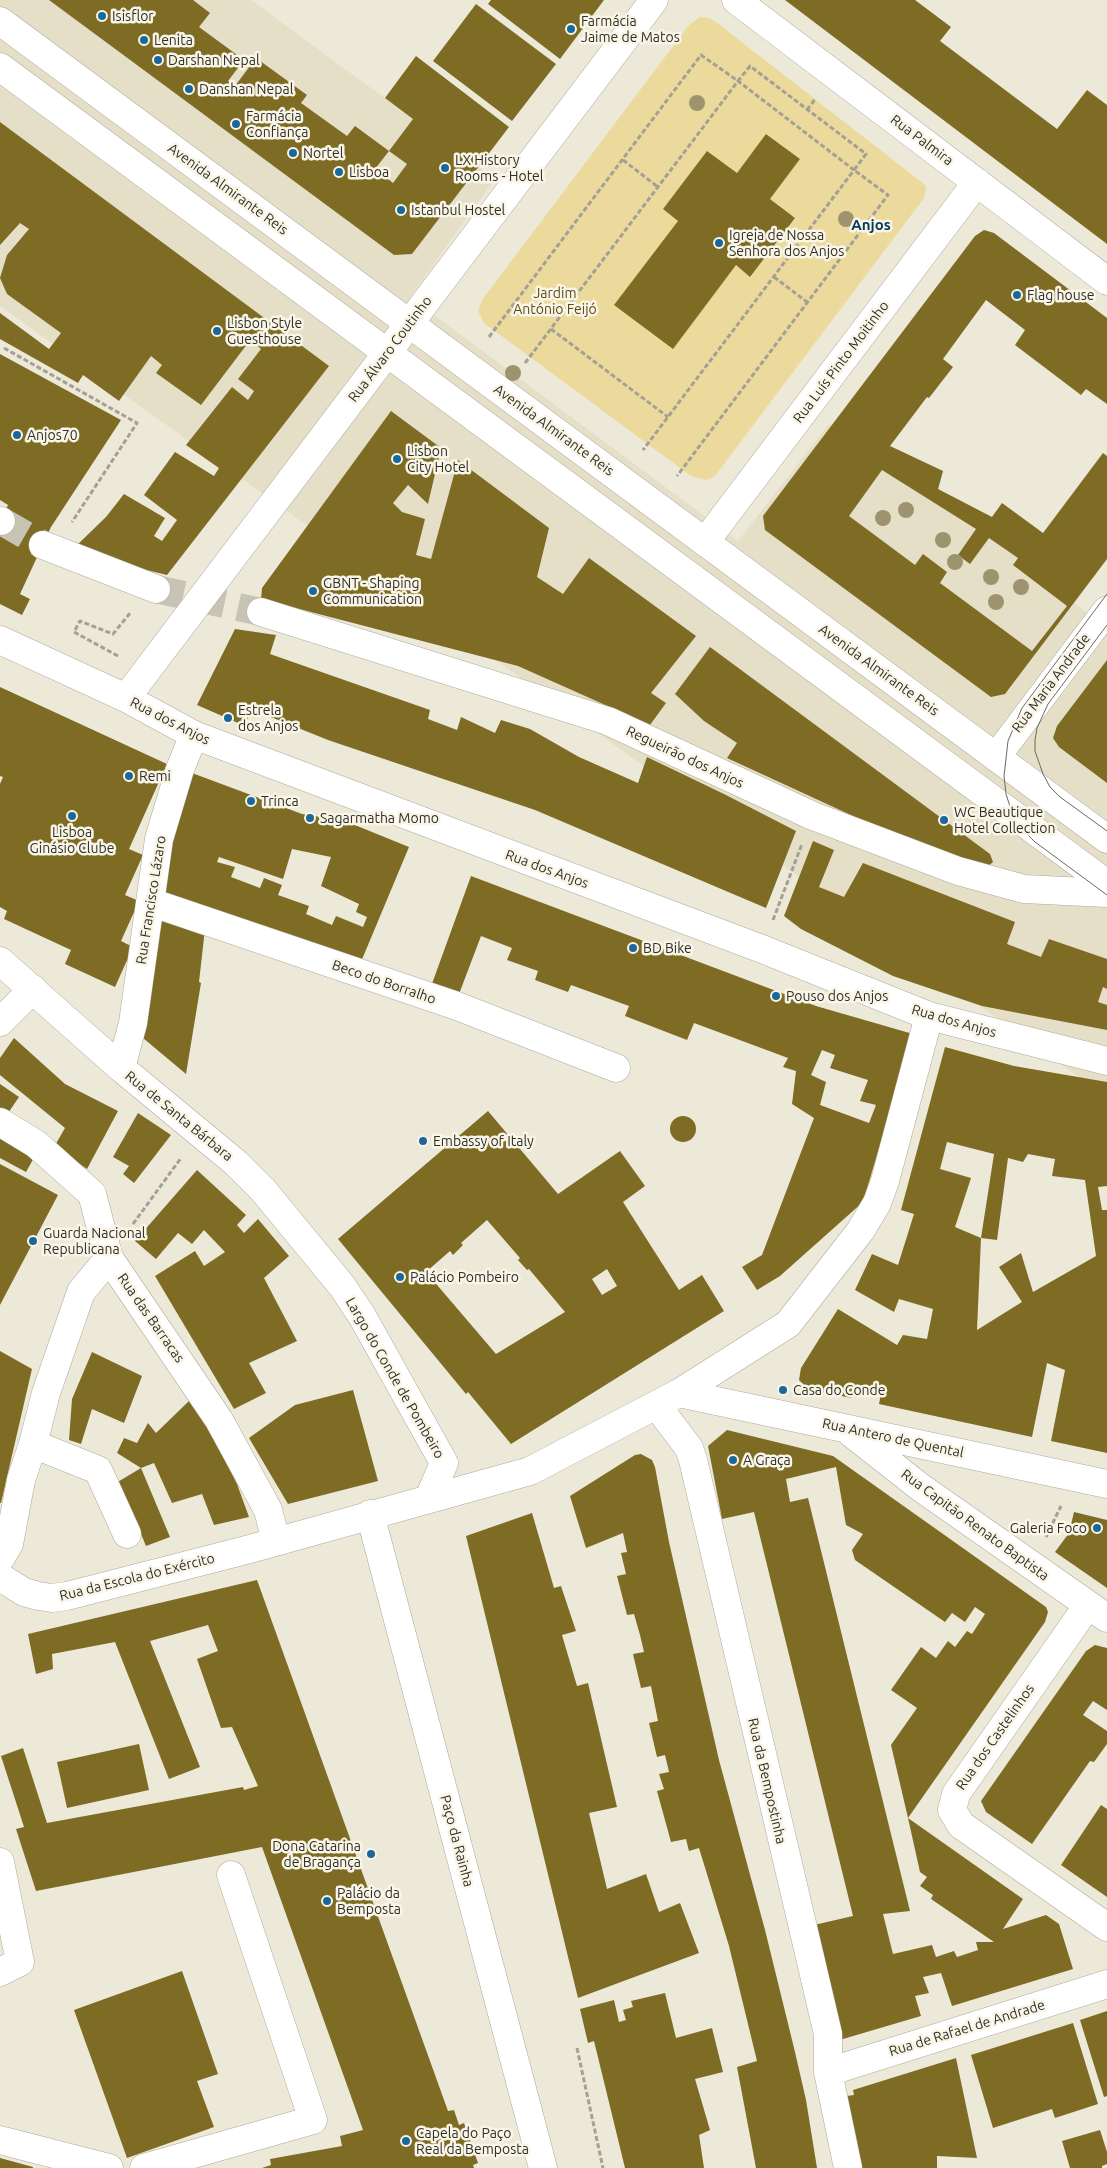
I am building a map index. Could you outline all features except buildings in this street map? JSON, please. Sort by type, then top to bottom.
[{"type":"street","name":"Rua Álvaro Coutinho","points":[[126,698],[654,0]]},
{"type":"street","name":"Rua Palmira","points":[[736,0],[1107,281]]},
{"type":"street","name":"Avenida Almirante Reis","points":[[0,20],[1107,839]]},
{"type":"street","points":[[0,67],[1107,884]]},
{"type":"street","name":"Rua Luís Pinto Moitinho","points":[[705,542],[976,182]]},
{"type":"street","points":[[49,547],[156,589]]},
{"type":"street","name":"Rua Maria Andrade","points":[[974,786],[1107,610]]},
{"type":"street","name":"Regueirão dos Anjos","points":[[261,612],[608,721],[813,816],[958,871],[1024,889],[1107,893]]},
{"type":"street","name":"Rua dos Anjos","points":[[0,640],[126,698],[194,735],[762,948],[929,1016],[1107,1061]]},
{"type":"street","name":"Rua Francisco Lázaro","points":[[121,1068],[133,1023],[160,839],[180,769],[194,735]]},
{"type":"street","name":"Beco do Borralho","points":[[150,902],[457,1006],[616,1068]]},
{"type":"street","name":"Rua de Santa Bárbara","points":[[0,961],[121,1068],[236,1163],[262,1190],[342,1286]]},
{"type":"street","points":[[0,1022],[33,990]]},
{"type":"street","points":[[276,1541],[530,1471],[668,1399],[788,1324],[861,1230],[877,1203],[929,1016]]},
{"type":"street","name":"Rua das Barracas","points":[[0,1122],[36,1144],[92,1194],[109,1258],[219,1420],[268,1510],[276,1541]]},
{"type":"street","points":[[0,1559],[9,1544],[20,1480],[33,1444],[46,1393],[81,1292],[109,1258]]},
{"type":"street","name":"Largo do Conde de Pombeiro","points":[[342,1286],[444,1463],[429,1498]]},
{"type":"street","name":"Rua Antero de Quental","points":[[668,1399],[845,1428],[1107,1484]]},
{"type":"street","name":"Rua da Bempostinha","points":[[668,1399],[693,1460],[828,2034],[828,2072],[848,2168]]},
{"type":"street","name":"Rua Capitão Renato Baptista","points":[[845,1428],[920,1488],[1098,1612]]},
{"type":"street","points":[[33,1444],[98,1470],[127,1534]]},
{"type":"street","name":"Paço da Rainha","points":[[370,1514],[543,2168]]},
{"type":"street","name":"Rua da Escola do Exército","points":[[0,1577],[24,1592],[52,1598],[66,1596],[276,1541]]},
{"type":"street","name":"Rua dos Castelinhos","points":[[1098,1612],[956,1794],[952,1810],[961,1825],[1107,1927]]},
{"type":"street","points":[[0,1862],[20,1962],[0,1972]]},
{"type":"street","points":[[144,2168],[313,2120],[231,1875]]},
{"type":"street","name":"Rua de Rafael de Andrade","points":[[828,2072],[1107,1984]]},
{"type":"street","points":[[0,2140],[110,2168]]},
{"type":"path","points":[[489,336],[701,55],[738,81],[888,195],[677,476]]},
{"type":"path","points":[[525,363],[750,66],[866,154],[643,450]]},
{"type":"path","points":[[807,110],[819,93]]},
{"type":"path","points":[[623,160],[658,187]]},
{"type":"path","points":[[774,276],[807,302]]},
{"type":"path","points":[[551,329],[668,417]]},
{"type":"path","points":[[4,348],[137,422],[49,547]]},
{"type":"path","points":[[104,647],[74,632],[80,622],[113,634],[128,617]]},
{"type":"path","points":[[762,948],[813,816]]},
{"type":"path","points":[[132,1226],[183,1156]]},
{"type":"path","points":[[1045,1538],[1064,1498]]},
{"type":"path","points":[[577,2048],[603,2168]]},
{"type":"shaded area","points":[[0,0],[251,0],[495,179],[410,297],[738,541],[829,424],[831,425],[834,422],[943,471],[939,489],[991,517],[1002,503],[1097,573],[1074,603],[1107,627],[1107,1097],[0,306]]},
{"type":"green space","name":"Jardim António Feijó","points":[[700,17],[709,18],[716,22],[924,184],[926,188],[924,198],[715,476],[706,480],[691,476],[484,323],[478,311],[482,300],[689,25]],"holes":[[[767,134],[800,159],[770,199],[795,218],[750,276],[663,209],[707,151],[737,173]]]},
{"type":"tunnel","points":[[1,521],[43,545]]},
{"type":"tunnel","points":[[156,589],[261,612]]},
{"type":"tram line","points":[[1107,594],[1022,708],[1008,741],[1004,776],[1006,794],[1015,822],[1035,842],[1107,895]]},
{"type":"tram line","points":[[1107,625],[1048,704],[1037,728],[1035,740],[1035,751],[1050,787],[1060,797],[1107,831]]},
{"type":"place","name":"Isisflor","points":[[102,16]]},
{"type":"place","name":"Farmácia Jaime de Matos","points":[[571,29]]},
{"type":"place","name":"Lenita","points":[[144,40]]},
{"type":"place","name":"Darshan Nepal","points":[[158,60]]},
{"type":"place","name":"Danshan Nepal","points":[[189,89]]},
{"type":"place","name":"Farmácia Confiança","points":[[236,124]]},
{"type":"place","name":"Nortel","points":[[293,153]]},
{"type":"place","name":"LX History Rooms - Hotel","points":[[445,168]]},
{"type":"place","name":"Lisboa","points":[[339,172]]},
{"type":"place","name":"Istanbul Hostel","points":[[401,210]]},
{"type":"place","name":"Igreja de Nossa Senhora dos Anjos","points":[[719,243]]},
{"type":"place","name":"Flag house","points":[[1017,295]]},
{"type":"place","name":"Lisbon Style Guesthouse","points":[[217,331]]},
{"type":"place","name":"Anjos70","points":[[17,435]]},
{"type":"place","name":"Lisbon City Hotel","points":[[397,459]]},
{"type":"place","name":"GBNT - Shaping Communication","points":[[313,591]]},
{"type":"place","name":"Estrela dos Anjos","points":[[228,718]]},
{"type":"place","name":"Remi","points":[[129,776]]},
{"type":"place","name":"Trinca","points":[[251,801]]},
{"type":"place","name":"Lisboa Ginásio Clube","points":[[72,816]]},
{"type":"place","name":"Sagarmatha Momo","points":[[310,818]]},
{"type":"place","name":"WC Beautique Hotel Collection","points":[[944,820]]},
{"type":"place","name":"BD Bike","points":[[633,948]]},
{"type":"place","name":"Pouso dos Anjos","points":[[776,996]]},
{"type":"place","name":"Embassy of Italy","points":[[423,1141]]},
{"type":"place","name":"Guarda Nacional Republicana","points":[[33,1241]]},
{"type":"place","name":"Palácio Pombeiro","points":[[400,1277]]},
{"type":"place","name":"Casa do Conde","points":[[783,1390]]},
{"type":"place","name":"A Graça","points":[[733,1460]]},
{"type":"place","name":"Galeria Foco","points":[[1097,1528]]},
{"type":"place","name":"Dona Catarina de Bragança","points":[[371,1854]]},
{"type":"place","name":"Palácio da Bemposta","points":[[327,1901]]},
{"type":"place","name":"Capela do Paço Real da Bemposta","points":[[406,2141]]},
{"type":"district","name":"Anjos","points":[[871,225]]}]
